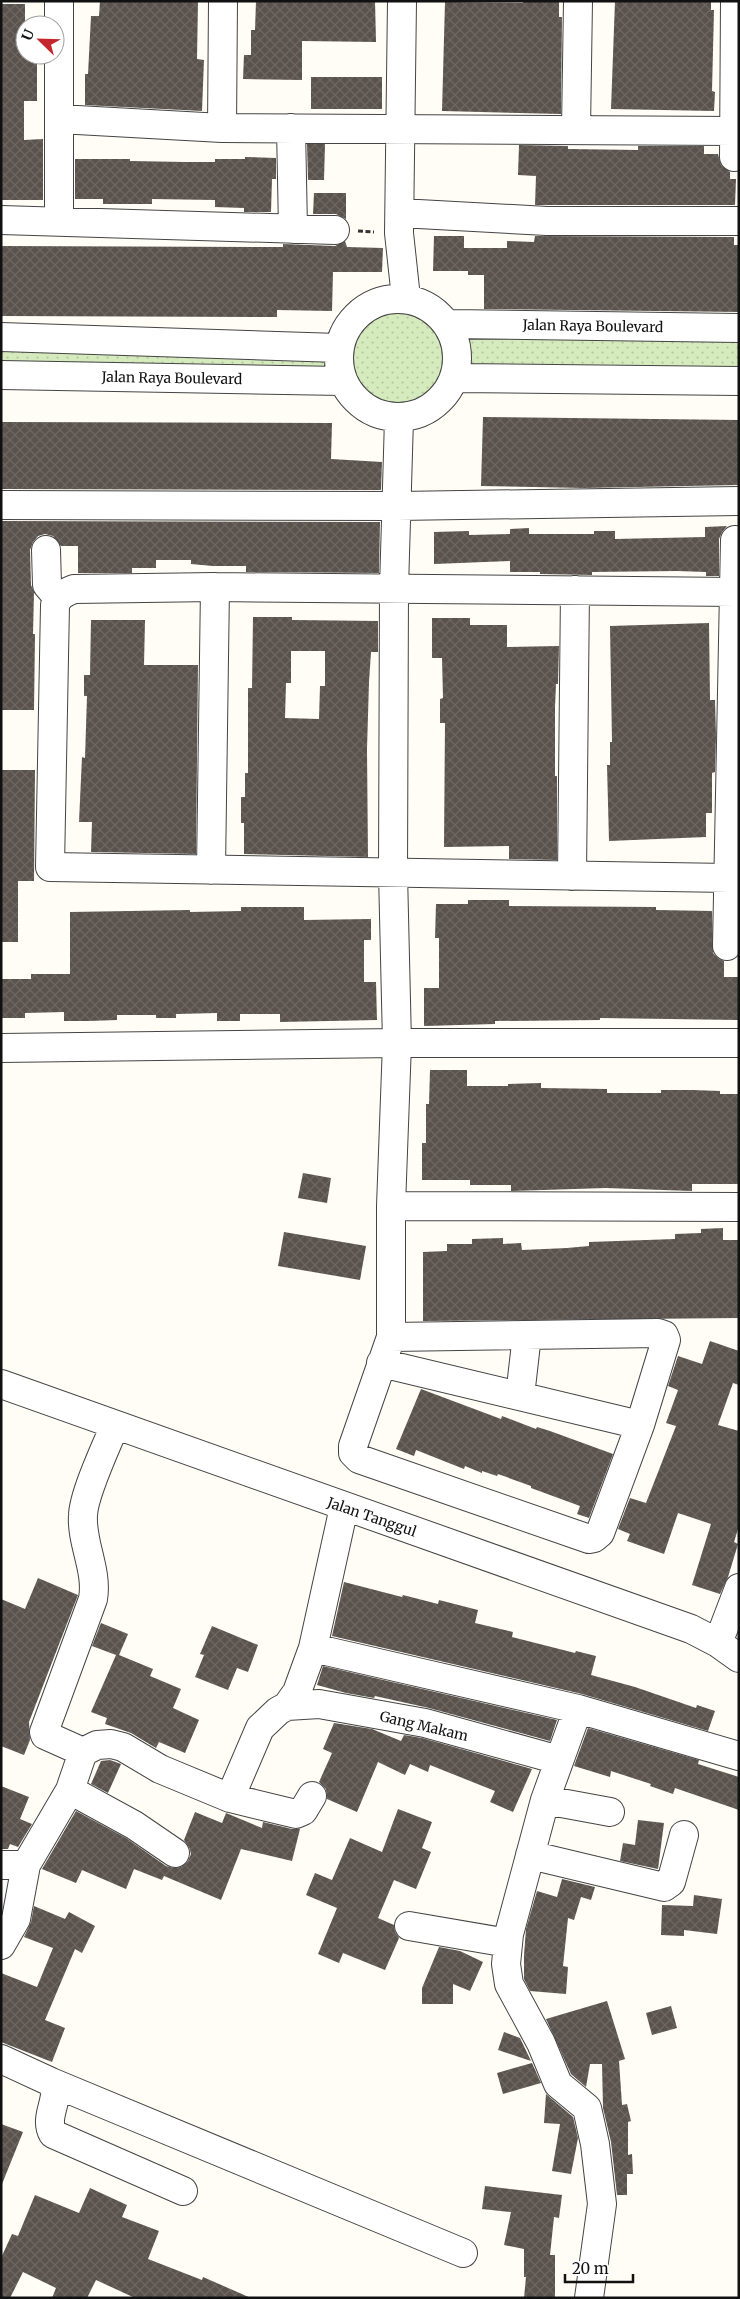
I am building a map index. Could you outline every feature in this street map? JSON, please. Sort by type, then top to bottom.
[{"type":"street","points":[[59,1],[59,221]]},
{"type":"street","points":[[222,128],[223,1]]},
{"type":"street","points":[[402,1],[400,223],[406,298]]},
{"type":"street","points":[[576,130],[578,1]]},
{"type":"street","points":[[59,119],[222,128],[576,130],[734,144],[736,1]]},
{"type":"street","points":[[291,128],[293,229]]},
{"type":"street","points":[[1,220],[335,230]]},
{"type":"street","points":[[400,223],[547,221],[739,222]]},
{"type":"street","points":[[406,298],[430,306],[448,324],[458,350],[455,378],[442,399],[423,413],[399,419],[365,409],[342,382],[338,348],[351,320],[357,315],[375,302],[406,298]]},
{"type":"street","name":"Jalan Raya Boulevard","points":[[448,324],[739,328]]},
{"type":"street","points":[[1,337],[338,348]]},
{"type":"street","name":"Jalan Raya Boulevard","points":[[1,375],[342,382]]},
{"type":"street","points":[[455,378],[739,380]]},
{"type":"street","points":[[391,1337],[658,1333],[664,1335],[666,1340],[640,1425],[600,1533],[594,1538],[589,1539],[359,1459],[353,1453],[353,1446],[391,1337],[391,1206],[397,1043],[393,873],[394,588],[398,506],[399,419]]},
{"type":"street","points":[[1,505],[398,506],[739,501]]},
{"type":"street","points":[[728,946],[736,592],[735,540]]},
{"type":"street","points":[[46,550],[46,586],[58,598]]},
{"type":"street","points":[[211,870],[215,587]]},
{"type":"street","points":[[729,878],[50,867],[55,606],[58,598],[64,593],[74,590],[215,587],[736,592]]},
{"type":"street","points":[[572,876],[575,590]]},
{"type":"street","points":[[1,1048],[397,1043],[739,1043]]},
{"type":"street","points":[[391,1206],[739,1207]]},
{"type":"street","points":[[520,1396],[526,1335]]},
{"type":"street","points":[[381,1363],[640,1425]]},
{"type":"street","name":"Jalan Tanggul","points":[[1,1384],[344,1507],[691,1628],[728,1650]]},
{"type":"street","points":[[83,1752],[45,1735],[44,1732],[92,1599],[94,1586],[92,1567],[82,1516],[115,1425]]},
{"type":"street","points":[[230,1798],[260,1728],[278,1711],[287,1706],[297,1692],[313,1648],[344,1507]]},
{"type":"street","points":[[728,1650],[739,1588]]},
{"type":"street","points":[[313,1648],[578,1709],[739,1756]]},
{"type":"street","name":"Gang Makam","points":[[287,1706],[319,1704],[425,1723],[559,1760]]},
{"type":"street","points":[[578,1709],[544,1800],[508,1943],[506,1964],[509,1984],[541,2043],[558,2084],[587,2108],[594,2135],[602,2204],[589,2298]]},
{"type":"street","points":[[1,1945],[16,1919],[14,1865],[70,1790],[83,1752],[97,1745],[111,1744],[122,1747],[160,1769],[230,1798],[296,1814],[303,1811],[312,1796]]},
{"type":"street","points":[[70,1790],[134,1825],[175,1853]]},
{"type":"street","points":[[544,1800],[610,1812]]},
{"type":"street","points":[[530,1855],[664,1887],[671,1882],[684,1835]]},
{"type":"street","points":[[409,1926],[508,1943]]},
{"type":"street","points":[[1,2059],[51,2082],[463,2254]]},
{"type":"street","points":[[51,2082],[55,2086],[56,2091],[50,2120],[50,2128],[53,2134],[183,2191]]},
{"type":"path","points":[[335,230],[400,223]]},
{"type":"green space","points":[[406,298],[430,306],[448,324],[739,328],[739,381],[455,378],[442,399],[423,413],[399,419],[365,409],[342,381],[1,377],[1,337],[338,348],[350,324],[363,310],[380,302]]},
{"type":"building","points":[[100,1],[198,1],[197,59],[204,60],[202,111],[85,105],[85,74],[88,74],[91,16],[99,16]]},
{"type":"building","points":[[256,1],[375,1],[376,42],[302,41],[302,80],[243,79],[244,55],[251,55],[251,30],[255,30]]},
{"type":"building","points":[[523,1],[559,1],[559,17],[562,17],[561,114],[442,111],[445,2],[523,3]]},
{"type":"building","points":[[615,1],[711,1],[711,10],[714,10],[712,91],[715,92],[714,111],[611,109]]},
{"type":"building","points":[[1,4],[25,4],[25,15],[15,15],[15,65],[37,65],[37,101],[24,101],[24,140],[43,139],[43,200],[1,200]]},
{"type":"building","points":[[311,77],[382,77],[382,109],[311,109]]},
{"type":"building","points":[[307,144],[325,144],[324,180],[308,180]]},
{"type":"building","points":[[519,145],[568,146],[568,149],[638,150],[638,146],[704,146],[704,154],[718,154],[721,165],[730,172],[730,179],[736,179],[735,205],[535,205],[536,176],[518,175]]},
{"type":"building","points":[[245,157],[276,158],[276,179],[272,179],[271,212],[244,212],[244,208],[215,207],[215,200],[152,199],[152,204],[103,204],[103,199],[75,199],[75,159],[215,162],[215,159],[245,159]]},
{"type":"building","points":[[314,193],[346,193],[346,219],[336,214],[313,214]]},
{"type":"building","points":[[434,236],[464,236],[464,248],[507,248],[507,241],[534,242],[535,236],[734,237],[734,245],[739,245],[739,312],[484,309],[484,275],[468,275],[468,271],[433,271]]},
{"type":"building","points":[[345,241],[347,247],[383,248],[382,272],[333,272],[332,311],[277,310],[277,317],[1,316],[1,246],[283,247],[283,244],[335,246]]},
{"type":"building","points":[[483,417],[739,420],[739,485],[584,488],[481,486]]},
{"type":"building","points":[[1,422],[332,423],[331,459],[382,462],[381,490],[1,489]]},
{"type":"building","points":[[1,521],[380,522],[379,573],[246,572],[246,566],[191,564],[191,560],[156,560],[156,568],[132,568],[132,573],[78,573],[78,546],[61,546],[53,536],[45,534],[38,536],[30,550],[31,585],[34,592],[34,710],[1,710]]},
{"type":"building","points":[[727,526],[719,539],[719,576],[706,576],[706,572],[677,571],[592,572],[592,575],[510,572],[510,561],[434,564],[434,532],[469,531],[469,535],[510,534],[510,529],[529,528],[529,534],[594,534],[594,531],[615,531],[615,539],[705,537],[705,527]]},
{"type":"building","points":[[253,617],[292,617],[292,620],[378,621],[378,652],[371,652],[369,682],[367,749],[368,857],[244,854],[244,823],[241,823],[241,797],[245,797],[245,773],[248,773],[248,688],[252,688]],"holes":[[[291,651],[325,651],[325,686],[320,686],[319,719],[285,718],[286,683],[291,683]]]},
{"type":"building","points":[[432,618],[470,618],[470,625],[507,625],[507,647],[559,646],[555,707],[557,860],[509,859],[509,846],[444,847],[445,723],[440,723],[440,699],[443,698],[442,658],[432,658]]},
{"type":"building","points":[[91,620],[145,620],[144,665],[198,665],[196,854],[91,852],[92,822],[79,822],[82,757],[85,758],[87,696],[84,696],[84,675],[90,675]]},
{"type":"building","points":[[709,623],[710,700],[715,700],[716,736],[715,772],[712,773],[712,813],[706,813],[706,837],[609,841],[607,765],[610,765],[610,742],[612,742],[610,626]]},
{"type":"building","points":[[1,770],[35,770],[34,881],[18,881],[18,942],[1,942]]},
{"type":"building","points":[[468,900],[509,900],[509,906],[656,907],[656,910],[712,911],[713,953],[724,961],[724,977],[739,977],[739,1020],[600,1018],[600,1020],[495,1021],[495,1024],[424,1026],[424,988],[439,988],[439,938],[435,938],[436,904],[468,904]]},
{"type":"building","points":[[241,907],[304,907],[304,920],[371,919],[371,940],[364,940],[364,982],[376,982],[377,1020],[280,1022],[280,1014],[240,1014],[240,1021],[217,1021],[217,1013],[176,1014],[176,1018],[156,1018],[156,1015],[117,1015],[117,1020],[64,1021],[64,1012],[25,1013],[25,1018],[1,1018],[1,979],[31,979],[31,974],[70,974],[70,912],[241,911]]},
{"type":"building","points":[[430,1070],[467,1070],[467,1086],[508,1086],[508,1084],[541,1083],[541,1088],[607,1089],[607,1093],[661,1093],[661,1090],[692,1090],[720,1091],[720,1094],[739,1094],[739,1184],[692,1184],[692,1191],[606,1188],[511,1191],[511,1185],[470,1185],[470,1180],[422,1180],[422,1143],[426,1143],[426,1104],[429,1104]]},
{"type":"building","points":[[303,1173],[331,1178],[327,1203],[298,1198]]},
{"type":"building","points":[[723,1228],[723,1240],[739,1240],[739,1318],[423,1321],[423,1252],[447,1251],[447,1244],[472,1244],[472,1239],[503,1238],[503,1244],[521,1243],[522,1250],[567,1248],[589,1246],[589,1242],[675,1239],[675,1234],[701,1233],[701,1229]]},
{"type":"building","points":[[284,1232],[366,1246],[360,1280],[278,1266]]},
{"type":"building","points":[[710,1341],[739,1351],[739,1385],[733,1383],[718,1425],[739,1431],[739,1526],[734,1542],[738,1544],[728,1577],[720,1594],[692,1585],[711,1524],[678,1513],[664,1554],[627,1541],[630,1534],[618,1529],[630,1498],[646,1503],[676,1426],[666,1423],[678,1390],[668,1386],[678,1356],[702,1364]]},
{"type":"building","points":[[421,1389],[501,1419],[502,1416],[536,1429],[537,1427],[550,1431],[613,1454],[589,1518],[577,1514],[580,1506],[498,1474],[497,1476],[482,1471],[482,1473],[465,1466],[464,1469],[416,1450],[414,1456],[396,1449]]},
{"type":"building","points":[[38,1578],[78,1595],[29,1722],[30,1740],[24,1755],[1,1746],[1,1599],[25,1609]]},
{"type":"building","points":[[344,1582],[402,1597],[403,1595],[438,1604],[439,1600],[478,1610],[475,1623],[513,1632],[512,1637],[575,1653],[576,1651],[596,1656],[591,1675],[635,1687],[696,1708],[697,1705],[715,1711],[708,1731],[582,1694],[332,1636]]},
{"type":"building","points":[[101,1623],[128,1634],[119,1655],[153,1669],[150,1676],[181,1689],[173,1708],[199,1720],[185,1753],[159,1742],[156,1748],[131,1733],[105,1724],[107,1718],[91,1712],[116,1655],[92,1646]]},
{"type":"building","points":[[212,1626],[258,1645],[248,1672],[237,1668],[228,1690],[195,1677],[204,1655],[200,1654]]},
{"type":"building","points":[[323,1666],[557,1720],[550,1741],[429,1708],[375,1696],[374,1698],[346,1693],[317,1685]]},
{"type":"building","points":[[334,1723],[372,1729],[401,1741],[404,1735],[422,1738],[532,1769],[513,1812],[490,1802],[495,1791],[430,1765],[428,1772],[410,1764],[405,1775],[378,1762],[357,1812],[327,1799],[326,1789],[319,1782],[332,1753],[323,1749]]},
{"type":"building","points":[[588,1728],[699,1760],[698,1764],[739,1777],[739,1810],[675,1788],[673,1794],[650,1786],[651,1784],[611,1771],[610,1777],[574,1766]]},
{"type":"building","points":[[110,1760],[121,1764],[108,1793],[91,1784],[101,1761]]},
{"type":"building","points":[[1,1786],[29,1797],[20,1819],[32,1824],[18,1847],[10,1844],[8,1849],[1,1849]]},
{"type":"building","points":[[398,1809],[432,1822],[422,1848],[431,1852],[416,1889],[394,1880],[378,1918],[394,1925],[395,1932],[399,1938],[385,1970],[343,1953],[339,1963],[318,1954],[337,1908],[306,1895],[315,1873],[332,1880],[350,1838],[382,1852]]},
{"type":"building","points":[[76,1811],[126,1838],[166,1866],[173,1868],[181,1867],[188,1861],[191,1854],[184,1840],[195,1812],[222,1823],[226,1813],[262,1828],[263,1822],[300,1829],[292,1861],[241,1849],[221,1900],[164,1876],[162,1880],[134,1869],[126,1889],[82,1870],[76,1883],[42,1869]]},
{"type":"building","points":[[638,1820],[664,1823],[658,1869],[620,1861],[623,1843],[635,1845]]},
{"type":"building","points":[[562,1879],[595,1887],[591,1900],[581,1897],[574,1920],[568,1918],[563,1966],[568,1967],[566,1994],[530,1991],[524,1979],[526,1929],[537,1891],[557,1897]]},
{"type":"building","points":[[694,1895],[722,1899],[717,1934],[684,1930],[684,1936],[661,1935],[662,1905],[693,1906]]},
{"type":"building","points":[[34,1906],[65,1919],[69,1912],[95,1926],[82,1953],[75,1949],[45,2020],[65,2028],[52,2062],[1,2042],[1,1973],[37,1987],[53,1948],[24,1937],[31,1922]]},
{"type":"building","points":[[439,1947],[460,1951],[483,1962],[470,1991],[453,1984],[453,2004],[422,2004],[422,1988]]},
{"type":"building","points":[[607,2001],[625,2059],[619,2061],[622,2105],[627,2104],[631,2121],[628,2122],[628,2155],[632,2154],[633,2174],[627,2174],[627,2195],[617,2195],[611,2142],[603,2108],[602,2064],[590,2064],[586,2087],[571,2074],[546,2019]]},
{"type":"building","points":[[671,2006],[677,2028],[652,2035],[646,2013]]},
{"type":"building","points":[[504,2032],[520,2038],[531,2061],[498,2050]]},
{"type":"building","points":[[532,2063],[541,2083],[503,2094],[497,2073]]},
{"type":"building","points":[[546,2094],[573,2117],[578,2138],[571,2174],[552,2171],[560,2124],[544,2123]]},
{"type":"building","points":[[1,2124],[23,2132],[2,2184],[1,2184]]},
{"type":"building","points":[[485,2186],[562,2195],[559,2218],[554,2217],[550,2255],[555,2255],[555,2298],[524,2298],[526,2277],[524,2277],[524,2249],[504,2245],[511,2212],[482,2209]]},
{"type":"building","points":[[90,2188],[127,2205],[122,2217],[159,2231],[148,2259],[202,2280],[203,2277],[251,2298],[135,2298],[96,2280],[87,2298],[52,2298],[56,2288],[23,2272],[10,2298],[1,2298],[1,2258],[12,2234],[18,2236],[35,2195],[79,2213]]}]
